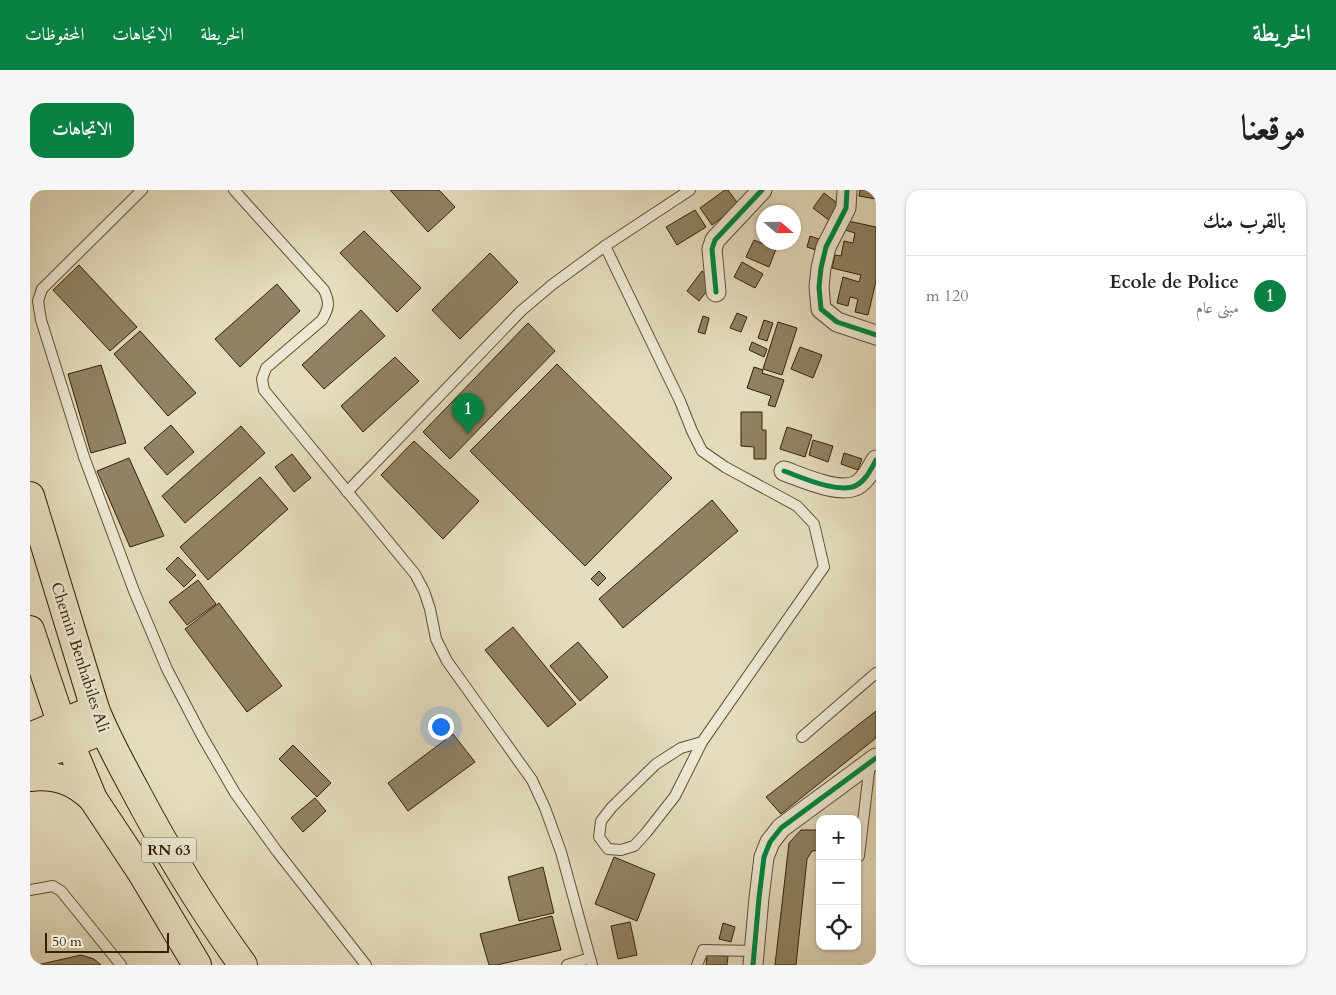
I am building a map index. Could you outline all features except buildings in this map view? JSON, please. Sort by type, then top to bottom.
[{"type":"main road","name":"Chemin Benhabiles Ali","points":[[30,496],[99,719],[150,819],[178,867],[243,965]]},
{"type":"main road","name":"RN 63","points":[[30,630],[66,732],[93,799],[142,873],[197,965]]},
{"type":"main road","points":[[30,737],[66,732],[99,719]]},
{"type":"main road","points":[[30,760],[66,732]]},
{"type":"main road","points":[[30,777],[52,776],[64,779],[84,790],[93,799]]},
{"type":"street","points":[[716,292],[712,250],[715,240],[762,190]]},
{"type":"street","points":[[847,190],[846,208],[826,247],[819,287],[821,309],[837,322],[876,335]]},
{"type":"street","points":[[784,471],[840,489],[856,486],[869,473],[876,460]]},
{"type":"street","points":[[754,958],[764,857],[770,842],[781,828],[873,760]]},
{"type":"lane","points":[[142,190],[42,289],[38,301],[41,320],[84,457],[134,591],[167,669],[202,736],[235,793],[276,850],[366,965]]},
{"type":"lane","points":[[234,190],[324,290],[329,301],[328,310],[322,320],[266,368],[262,379],[264,390],[415,574],[424,591],[430,609],[436,639],[447,660],[532,780],[545,808],[561,852],[591,962],[567,965]]},
{"type":"lane","points":[[348,492],[521,312],[553,284],[605,246],[690,190]]},
{"type":"lane","points":[[605,246],[702,451],[725,467],[797,506],[814,524],[824,567],[702,742],[675,796],[634,846],[621,850],[608,849],[599,837],[601,821],[612,807],[656,764],[681,748],[702,742]]},
{"type":"lane","points":[[802,737],[876,674]]},
{"type":"lane","points":[[861,842],[873,760]]},
{"type":"lane","points":[[30,890],[53,886],[61,891],[120,965]]},
{"type":"lane","points":[[697,965],[703,950],[754,958]]},
{"type":"cycle path","points":[[716,292],[712,249],[715,240],[762,190]]},
{"type":"cycle path","points":[[847,190],[846,208],[826,247],[821,268],[819,287],[821,309],[837,322],[876,335]]},
{"type":"cycle path","points":[[784,471],[831,487],[850,488],[863,480],[876,460]]},
{"type":"cycle path","points":[[753,965],[764,857],[770,842],[781,828],[876,758]]},
{"type":"place","name":"Ecole de Police","points":[[468,434]]}]
